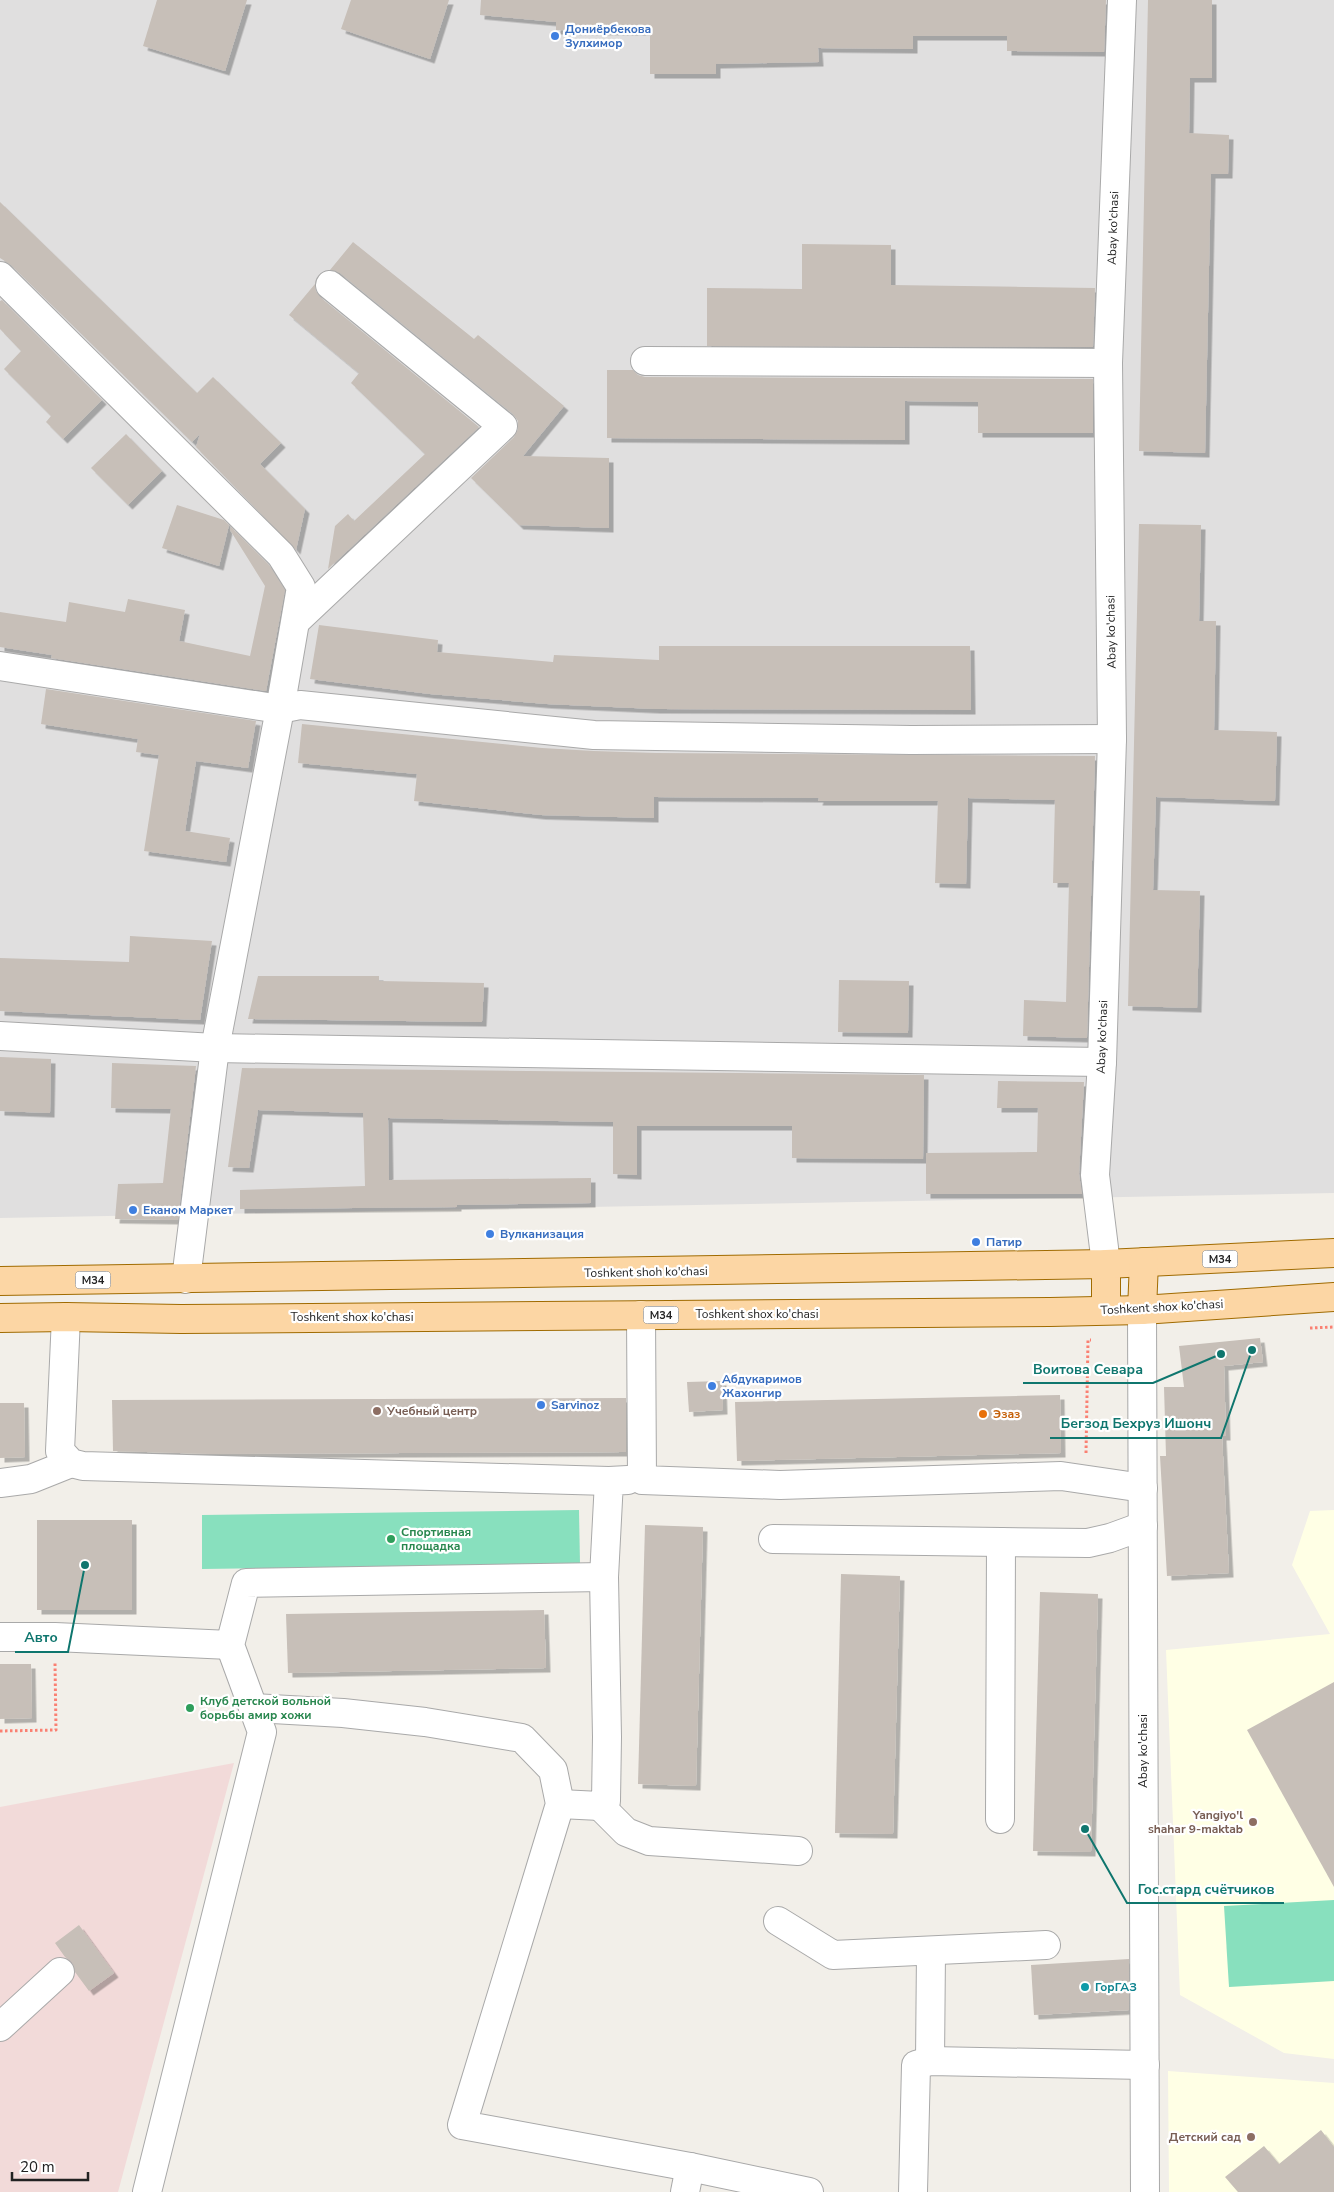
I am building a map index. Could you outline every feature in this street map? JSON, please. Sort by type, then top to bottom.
[{"type":"main road","name":"M34","points":[[1106,1264],[1334,1254]]},
{"type":"main road","points":[[1142,1310],[1144,1262]]},
{"type":"main road","name":"Toshkent shoh ko'chasi","points":[[186,1279],[1106,1264]]},
{"type":"main road","points":[[1106,1264],[1106,1310]]},
{"type":"main road","name":"M34","points":[[0,1281],[186,1279]]},
{"type":"main road","points":[[66,1317],[68,1280]]},
{"type":"main road","name":"Toshkent shox ko'chasi","points":[[0,1318],[181,1319],[1142,1310],[1334,1297]]},
{"type":"street","name":"Abay ko'chasi","points":[[1106,1264],[1095,1175],[1102,1062],[1112,739],[1108,363],[1122,0]]},
{"type":"street","points":[[0,276],[281,555],[301,587],[297,620],[215,1048],[186,1279]]},
{"type":"street","points":[[297,620],[504,426],[330,285]]},
{"type":"street","points":[[645,361],[1108,363]]},
{"type":"street","points":[[0,666],[280,709],[300,705],[594,735],[911,740],[1112,739]]},
{"type":"street","points":[[0,1036],[215,1048],[1102,1062]]},
{"type":"street","name":"Abay ko'chasi","points":[[1142,1310],[1145,2192]]},
{"type":"street","points":[[641,1315],[642,1480]]},
{"type":"street","points":[[66,1317],[60,1451],[71,1462],[83,1466],[780,1485],[1061,1476],[1142,1488]]},
{"type":"street","points":[[0,1483],[31,1479],[71,1462]]},
{"type":"street","points":[[600,1806],[606,1801],[607,1737],[604,1577],[609,1481]]},
{"type":"street","points":[[772,1538],[1088,1543],[1110,1538],[1143,1526]]},
{"type":"street","points":[[1000,1819],[1001,1542]]},
{"type":"street","points":[[147,2192],[262,1732],[230,1645],[246,1583],[604,1577]]},
{"type":"street","points":[[0,1637],[230,1645]]},
{"type":"street","points":[[253,1708],[343,1713],[425,1722],[522,1738],[553,1770],[560,1804],[462,2125],[687,2180],[809,2192]]},
{"type":"street","points":[[560,1804],[600,1806],[626,1832],[649,1841],[798,1851]]},
{"type":"street","points":[[778,1921],[833,1955],[931,1952],[1046,1945]]},
{"type":"street","points":[[930,2061],[931,1952]]},
{"type":"street","points":[[0,2027],[60,1972]]},
{"type":"street","points":[[913,2192],[916,2065],[930,2061],[1145,2065]]},
{"type":"path","points":[[0,1731],[56,1730],[55,1638]]},
{"type":"shaded area","points":[[0,0],[1334,0],[1334,1193],[0,1218]]},
{"type":"shaded area","name":"Yangiyo'l shahar 9-maktab","points":[[1334,1510],[1334,2059],[1284,2053],[1180,1995],[1166,1650],[1330,1634],[1292,1565],[1310,1511]]},
{"type":"shaded area","points":[[234,1763],[118,2192],[0,2192],[0,1807]]},
{"type":"shaded area","name":"Детский сад","points":[[1168,2071],[1334,2083],[1334,2192],[1169,2192]]},
{"type":"green space","name":"Спортивная площадка","points":[[579,1510],[580,1564],[202,1569],[202,1515]]},
{"type":"green space","points":[[1334,1900],[1334,1981],[1229,1987],[1224,1906]]},
{"type":"building","points":[[157,0],[247,0],[225,71],[143,46]]},
{"type":"building","points":[[351,0],[449,0],[430,59],[341,29]]},
{"type":"building","points":[[481,0],[1106,0],[1104,52],[1007,51],[1007,36],[913,36],[913,49],[818,48],[819,62],[716,64],[716,74],[650,74],[650,31],[556,30],[556,22],[480,15]]},
{"type":"building","points":[[1148,0],[1212,0],[1212,78],[1190,78],[1189,133],[1229,135],[1228,174],[1211,174],[1205,453],[1139,451]]},
{"type":"building","points":[[0,202],[197,393],[213,377],[281,443],[260,464],[305,509],[296,550],[196,447],[200,434],[192,442],[11,265],[0,258]]},
{"type":"building","points":[[353,242],[474,339],[478,335],[564,406],[523,456],[609,458],[609,528],[519,525],[471,478],[514,437],[518,429],[518,421],[513,414],[340,273],[330,270]]},
{"type":"building","points":[[802,244],[891,245],[891,285],[1095,288],[1093,347],[707,346],[707,288],[802,289]]},
{"type":"building","points":[[315,284],[316,291],[320,297],[479,427],[328,569],[335,526],[348,514],[354,521],[425,454],[351,383],[359,373],[289,315]]},
{"type":"building","points":[[2,300],[102,400],[63,439],[46,422],[51,416],[4,369],[21,351],[0,329],[0,301]]},
{"type":"building","points":[[607,370],[633,370],[638,375],[645,377],[1093,379],[1093,433],[978,433],[978,402],[905,401],[905,440],[607,438]]},
{"type":"building","points":[[126,434],[162,471],[128,505],[91,468]]},
{"type":"building","points":[[177,505],[224,520],[229,525],[219,566],[162,548]]},
{"type":"building","points":[[1139,524],[1201,525],[1199,621],[1216,621],[1214,730],[1277,732],[1275,801],[1156,797],[1153,890],[1200,891],[1197,1008],[1128,1006]]},
{"type":"building","points":[[231,527],[269,565],[285,590],[266,691],[51,658],[52,655],[0,647],[0,612],[66,622],[69,602],[125,612],[128,599],[185,610],[179,641],[250,656],[265,586],[230,530]]},
{"type":"building","points":[[319,625],[438,640],[437,652],[553,662],[554,655],[659,660],[659,646],[970,646],[971,710],[656,709],[547,704],[430,694],[310,679]]},
{"type":"building","points":[[46,689],[256,721],[248,768],[196,761],[185,831],[230,838],[226,862],[144,851],[159,755],[136,752],[138,739],[41,724]]},
{"type":"building","points":[[302,724],[542,748],[594,751],[1095,756],[1087,1038],[1023,1036],[1024,1000],[1066,1002],[1069,883],[1053,883],[1055,800],[968,798],[966,884],[935,883],[938,801],[818,801],[819,798],[654,797],[654,818],[541,815],[414,801],[417,774],[298,763]]},
{"type":"building","points":[[130,936],[212,941],[200,1020],[0,1011],[0,958],[129,962]]},
{"type":"building","points":[[258,976],[379,976],[379,981],[484,983],[482,1022],[248,1019]]},
{"type":"building","points":[[839,980],[909,981],[908,1033],[838,1032]]},
{"type":"building","points":[[0,1057],[51,1059],[50,1113],[0,1111]]},
{"type":"building","points":[[112,1063],[196,1066],[178,1220],[115,1219],[118,1184],[163,1183],[171,1109],[111,1108]]},
{"type":"building","points":[[242,1068],[924,1075],[923,1159],[792,1158],[792,1126],[637,1126],[637,1175],[613,1174],[613,1122],[388,1118],[389,1180],[591,1178],[591,1203],[457,1205],[457,1207],[240,1209],[240,1190],[365,1186],[363,1113],[258,1110],[249,1168],[228,1167]]},
{"type":"building","points":[[998,1081],[1084,1082],[1079,1174],[1082,1194],[926,1194],[926,1153],[1037,1152],[1038,1108],[997,1108]]},
{"type":"building","points":[[1260,1338],[1263,1362],[1224,1366],[1226,1436],[1222,1436],[1229,1573],[1167,1576],[1160,1456],[1166,1456],[1164,1387],[1184,1387],[1179,1346]]},
{"type":"building","points":[[722,1381],[723,1410],[689,1412],[687,1382]]},
{"type":"building","points":[[1060,1395],[1061,1453],[737,1461],[735,1402]]},
{"type":"building","points":[[626,1398],[626,1452],[212,1454],[113,1451],[112,1400]]},
{"type":"building","points":[[0,1403],[24,1403],[25,1457],[0,1458]]},
{"type":"building","points":[[37,1520],[132,1520],[132,1610],[37,1610]]},
{"type":"building","points":[[645,1525],[703,1527],[696,1786],[638,1784]]},
{"type":"building","points":[[841,1574],[900,1576],[893,1834],[835,1833]]},
{"type":"building","points":[[1040,1592],[1098,1594],[1091,1852],[1033,1851]]},
{"type":"building","points":[[544,1610],[546,1668],[288,1673],[286,1614]]},
{"type":"building","points":[[0,1664],[31,1664],[32,1718],[0,1719]]},
{"type":"building","points":[[1334,1682],[1334,1887],[1247,1730]]},
{"type":"building","points":[[79,1925],[114,1973],[89,1991],[75,1972],[72,1962],[65,1957],[55,1943]]},
{"type":"building","name":"ГорГАЗ","points":[[1129,1959],[1129,2010],[1034,2015],[1031,1965]]},
{"type":"building","points":[[1321,2130],[1334,2147],[1334,2192],[1238,2192],[1225,2177],[1264,2146],[1279,2164]]},
{"type":"place","name":"Дониёрбекова Зулхимор","points":[[555,36]]},
{"type":"place","name":"Еканом Маркет","points":[[133,1210]]},
{"type":"place","name":"Вулканизация","points":[[490,1234]]},
{"type":"place","name":"Патир","points":[[976,1242]]},
{"type":"place","name":"Бегзод Бехруз Ишонч","points":[[1252,1350]]},
{"type":"place","name":"Воитова Севара","points":[[1221,1354]]},
{"type":"place","name":"Абдукаримов Жахонгир","points":[[712,1386]]},
{"type":"place","name":"Sarvinoz","points":[[541,1405]]},
{"type":"place","name":"Учебный центр","points":[[377,1411]]},
{"type":"place","name":"Эзаз","points":[[983,1414]]},
{"type":"place","name":"Спортивная площадка","points":[[391,1539]]},
{"type":"place","name":"Авто","points":[[85,1565]]},
{"type":"place","name":"Клуб детской вольной борьбы амир хожи","points":[[190,1708]]},
{"type":"place","name":"Yangiyo'l shahar 9-maktab","points":[[1253,1822]]},
{"type":"place","name":"Гос.стард счётчиков","points":[[1085,1829]]},
{"type":"place","name":"ГорГАЗ","points":[[1085,1987]]},
{"type":"place","name":"Детский сад","points":[[1251,2137]]}]
